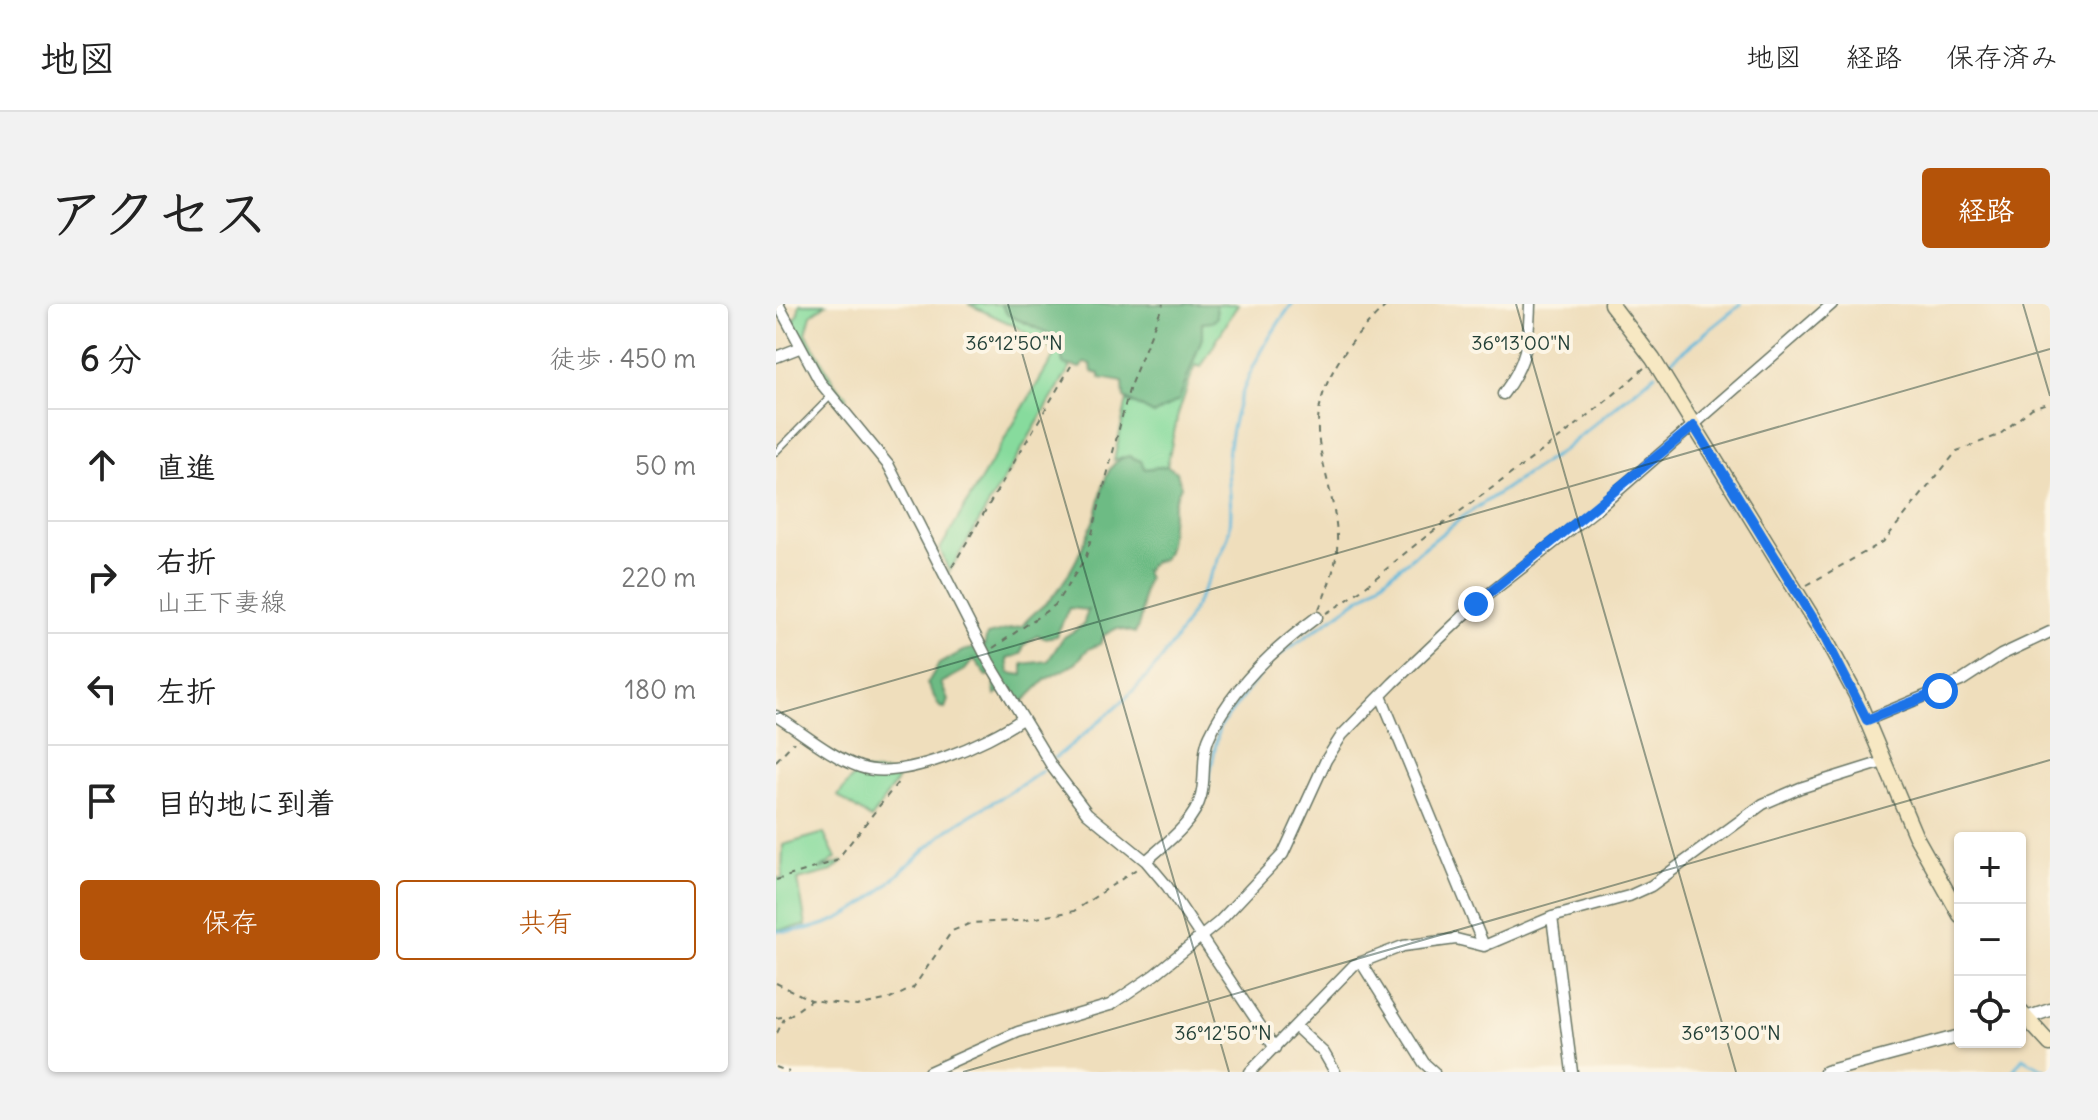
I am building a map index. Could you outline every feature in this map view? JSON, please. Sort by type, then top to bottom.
[{"type":"main road","points":[[1611,304],[1653,359],[1844,672],[1915,835],[1954,904]]},
{"type":"main road","points":[[2026,1020],[2050,1044]]},
{"type":"street","points":[[778,304],[799,348],[830,397],[889,466],[984,653],[1075,801],[1146,861],[1202,935],[1275,1048]]},
{"type":"street","points":[[1503,394],[1519,373],[1529,346],[1530,304]]},
{"type":"street","points":[[929,1072],[1018,1032],[1110,1005],[1142,985],[1202,935],[1283,854],[1326,760],[1342,735],[1476,604],[1694,426],[1832,304]]},
{"type":"street","points":[[776,357],[799,348]]},
{"type":"street","points":[[1146,861],[1188,821],[1201,797],[1208,738],[1228,707],[1275,649],[1317,617]]},
{"type":"street","points":[[1867,720],[1961,681],[2001,655],[2050,632]]},
{"type":"street","points":[[1381,696],[1484,946]]},
{"type":"street","points":[[776,716],[859,767],[905,770],[1003,731],[1022,719]]},
{"type":"street","points":[[1250,1072],[1354,965],[1403,946],[1456,939],[1484,946],[1552,917],[1629,896],[1651,886],[1763,804],[1800,788],[1883,762]]},
{"type":"street","points":[[1552,917],[1572,1072]]},
{"type":"street","points":[[1361,962],[1424,1063],[1434,1072]]},
{"type":"street","points":[[2026,1015],[2050,1010]]},
{"type":"street","points":[[1296,1027],[1324,1053],[1335,1072]]},
{"type":"street","points":[[1826,1072],[1954,1038]]},
{"type":"lane","points":[[776,452],[830,397]]},
{"type":"path","points":[[984,653],[1055,605],[1077,575],[1093,534],[1130,386],[1163,304]]},
{"type":"path","points":[[1317,617],[1337,552],[1331,497],[1318,440],[1322,397],[1328,378],[1345,353],[1388,304]]},
{"type":"path","points":[[1317,617],[1349,601],[1418,543],[1538,455],[1653,359]]},
{"type":"path","points":[[945,578],[1071,366]]},
{"type":"path","points":[[1797,591],[1883,542],[1957,451],[1999,435],[2032,408],[2050,402]]},
{"type":"path","points":[[776,761],[803,733]]},
{"type":"path","points":[[776,880],[836,861],[874,816],[905,770]]},
{"type":"path","points":[[776,983],[811,1000],[857,1006],[890,999],[913,988],[952,931],[971,923],[1020,921],[1074,911],[1146,861]]},
{"type":"path","points":[[777,1033],[785,1018],[811,1000]]},
{"type":"path","points":[[776,1018],[785,1018]]},
{"type":"path","points":[[776,1067],[789,1072]]},
{"type":"green space","points":[[800,304],[826,304],[811,315],[806,333],[834,383],[847,396],[842,402],[811,363],[791,323],[797,316]]},
{"type":"green space","points":[[968,304],[1001,304],[1008,315],[1059,338],[1063,364],[1071,366],[949,572],[940,549],[1056,352],[1013,325]]},
{"type":"green space","points":[[1001,304],[1216,304],[1217,318],[1202,323],[1202,338],[1179,400],[1154,414],[1124,398],[1123,382],[1100,378],[1100,374],[1092,372],[1091,364],[1084,363],[1080,368],[1063,364],[1059,338],[1008,315]]},
{"type":"green space","points":[[1216,304],[1238,304],[1201,367],[1195,365],[1178,414],[1167,466],[1145,469],[1122,457],[1114,460],[1127,400],[1131,404],[1180,392],[1197,351],[1200,327]]},
{"type":"green space","points":[[1129,456],[1141,461],[1145,469],[1167,466],[1177,472],[1181,486],[1173,507],[1167,551],[1163,560],[1155,561],[1144,571],[1148,578],[1135,633],[1117,628],[1104,635],[1100,644],[1088,649],[1075,664],[1046,679],[1021,704],[1015,704],[1002,691],[995,696],[993,674],[987,676],[974,659],[965,670],[941,683],[948,700],[945,708],[940,707],[927,684],[939,664],[963,651],[984,646],[987,635],[1022,626],[1060,587],[1095,517],[1108,472],[1120,459]],"holes":[[[1069,608],[1088,610],[1083,625],[1063,638],[1048,661],[1023,664],[1023,675],[1009,673],[1007,659],[1021,654],[1024,645],[1038,635],[1044,638],[1056,636]]]},
{"type":"green space","points":[[858,770],[901,774],[871,819],[838,796]]},
{"type":"green space","points":[[824,833],[836,858],[820,869],[843,861],[832,871],[798,880],[806,926],[776,930],[776,878],[782,878],[783,845]]},
{"type":"waterway","points":[[1055,758],[1105,717],[1145,678],[1163,657],[1195,607],[1229,532],[1228,459],[1241,397],[1268,339],[1292,304]]},
{"type":"waterway","points":[[1667,364],[1741,304]]},
{"type":"waterway","points":[[1274,659],[1366,594],[1464,516],[1562,451],[1655,374]]},
{"type":"waterway","points":[[1206,794],[1219,728],[1268,664]]},
{"type":"waterway","points":[[776,931],[805,929],[830,922],[852,911],[892,881],[951,828],[1044,769]]},
{"type":"waterway","points":[[1168,850],[1190,827],[1201,809]]},
{"type":"waterway","points":[[2012,1072],[2023,1058],[2048,1072]]},
{"type":"route","points":[[1476,604],[1597,509],[1694,426],[1825,638],[1867,720],[1940,691]]}]
